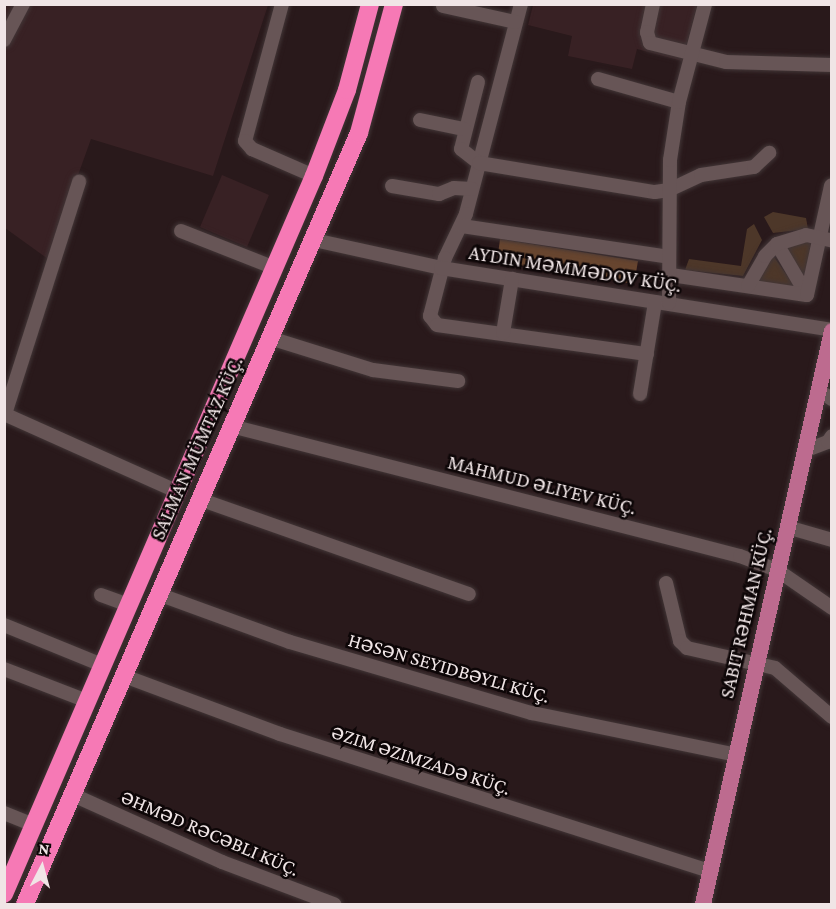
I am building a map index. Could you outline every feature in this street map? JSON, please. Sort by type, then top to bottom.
[{"type":"highway","points":[[4,894],[176,491],[314,176],[347,90],[370,4]]},
{"type":"highway","name":"SALMAN MÜMTAZ KÜÇ.","points":[[25,904],[359,133],[394,4]]},
{"type":"highway","points":[[291,231],[314,240]]},
{"type":"highway","points":[[245,335],[269,341]]},
{"type":"highway","points":[[176,491],[199,499]]},
{"type":"main road","name":"SABIT RƏHMAN KÜÇ.","points":[[702,904],[804,451],[825,394],[831,331]]},
{"type":"street","points":[[4,40],[23,4]]},
{"type":"street","points":[[282,4],[245,141],[252,149],[314,176]]},
{"type":"street","points":[[521,4],[462,226],[441,268],[430,309],[433,321],[444,326],[647,354]]},
{"type":"street","points":[[653,4],[647,39],[693,54],[752,65],[831,65]]},
{"type":"street","points":[[640,394],[647,354],[671,275],[669,190],[679,102],[705,4]]},
{"type":"street","points":[[443,6],[515,22]]},
{"type":"street","points":[[598,79],[679,102]]},
{"type":"street","points":[[478,82],[464,129],[461,149],[479,163],[631,189],[669,190],[701,175],[754,167],[769,153]]},
{"type":"street","points":[[420,120],[464,129]]},
{"type":"street","points":[[79,182],[5,414],[176,491]]},
{"type":"street","points":[[392,186],[439,194],[454,188],[472,189]]},
{"type":"street","points":[[807,295],[827,239],[831,186]]},
{"type":"street","points":[[462,226],[669,257]]},
{"type":"street","points":[[181,231],[275,268]]},
{"type":"street","points":[[748,286],[765,256],[777,244],[806,235],[827,239]]},
{"type":"street","points":[[314,240],[441,268],[831,331]]},
{"type":"street","points":[[777,244],[807,295]]},
{"type":"street","points":[[671,275],[807,295]]},
{"type":"street","points":[[502,333],[512,279]]},
{"type":"street","points":[[269,341],[373,370],[458,381]]},
{"type":"street","name":"MAHMUD ƏLIYEV KÜÇ.","points":[[231,426],[697,544],[777,570],[831,608]]},
{"type":"street","points":[[804,451],[828,442],[831,436]]},
{"type":"street","points":[[199,499],[470,594]]},
{"type":"street","points":[[787,527],[831,540]]},
{"type":"street","points":[[666,583],[680,641],[687,648],[775,668],[831,717]]},
{"type":"street","name":"HƏSƏN SEYIDBƏYLI KÜÇ.","points":[[158,594],[290,642],[532,713],[737,755]]},
{"type":"street","points":[[101,595],[128,605]]},
{"type":"street","points":[[4,625],[102,665]]},
{"type":"street","points":[[4,669],[87,701]]},
{"type":"street","name":"ƏZIM ƏZIMZADƏ KÜÇ.","points":[[124,676],[280,734],[709,871]]},
{"type":"street","name":"ƏHMƏD RƏCƏBLI KÜÇ.","points":[[71,794],[222,862],[334,904]]},
{"type":"street","points":[[6,818],[34,825]]},
{"type":"shaded area","points":[[5,5],[268,5],[213,176],[91,139],[48,259],[5,228]]},
{"type":"shaded area","points":[[533,5],[697,5],[682,61],[637,49],[632,69],[568,56],[572,36],[528,25]]},
{"type":"shaded area","points":[[222,175],[269,195],[247,247],[200,227]]},
{"type":"shaded area","points":[[773,212],[806,218],[808,229],[773,233],[764,217]]},
{"type":"shaded area","points":[[754,224],[762,240],[743,276],[685,270],[689,259],[741,266],[747,229]]},
{"type":"shaded area","points":[[500,239],[638,261],[634,284],[497,262]]},
{"type":"shaded area","points":[[811,241],[805,281],[784,247]]},
{"type":"shaded area","points":[[772,254],[798,291],[754,281]]}]
